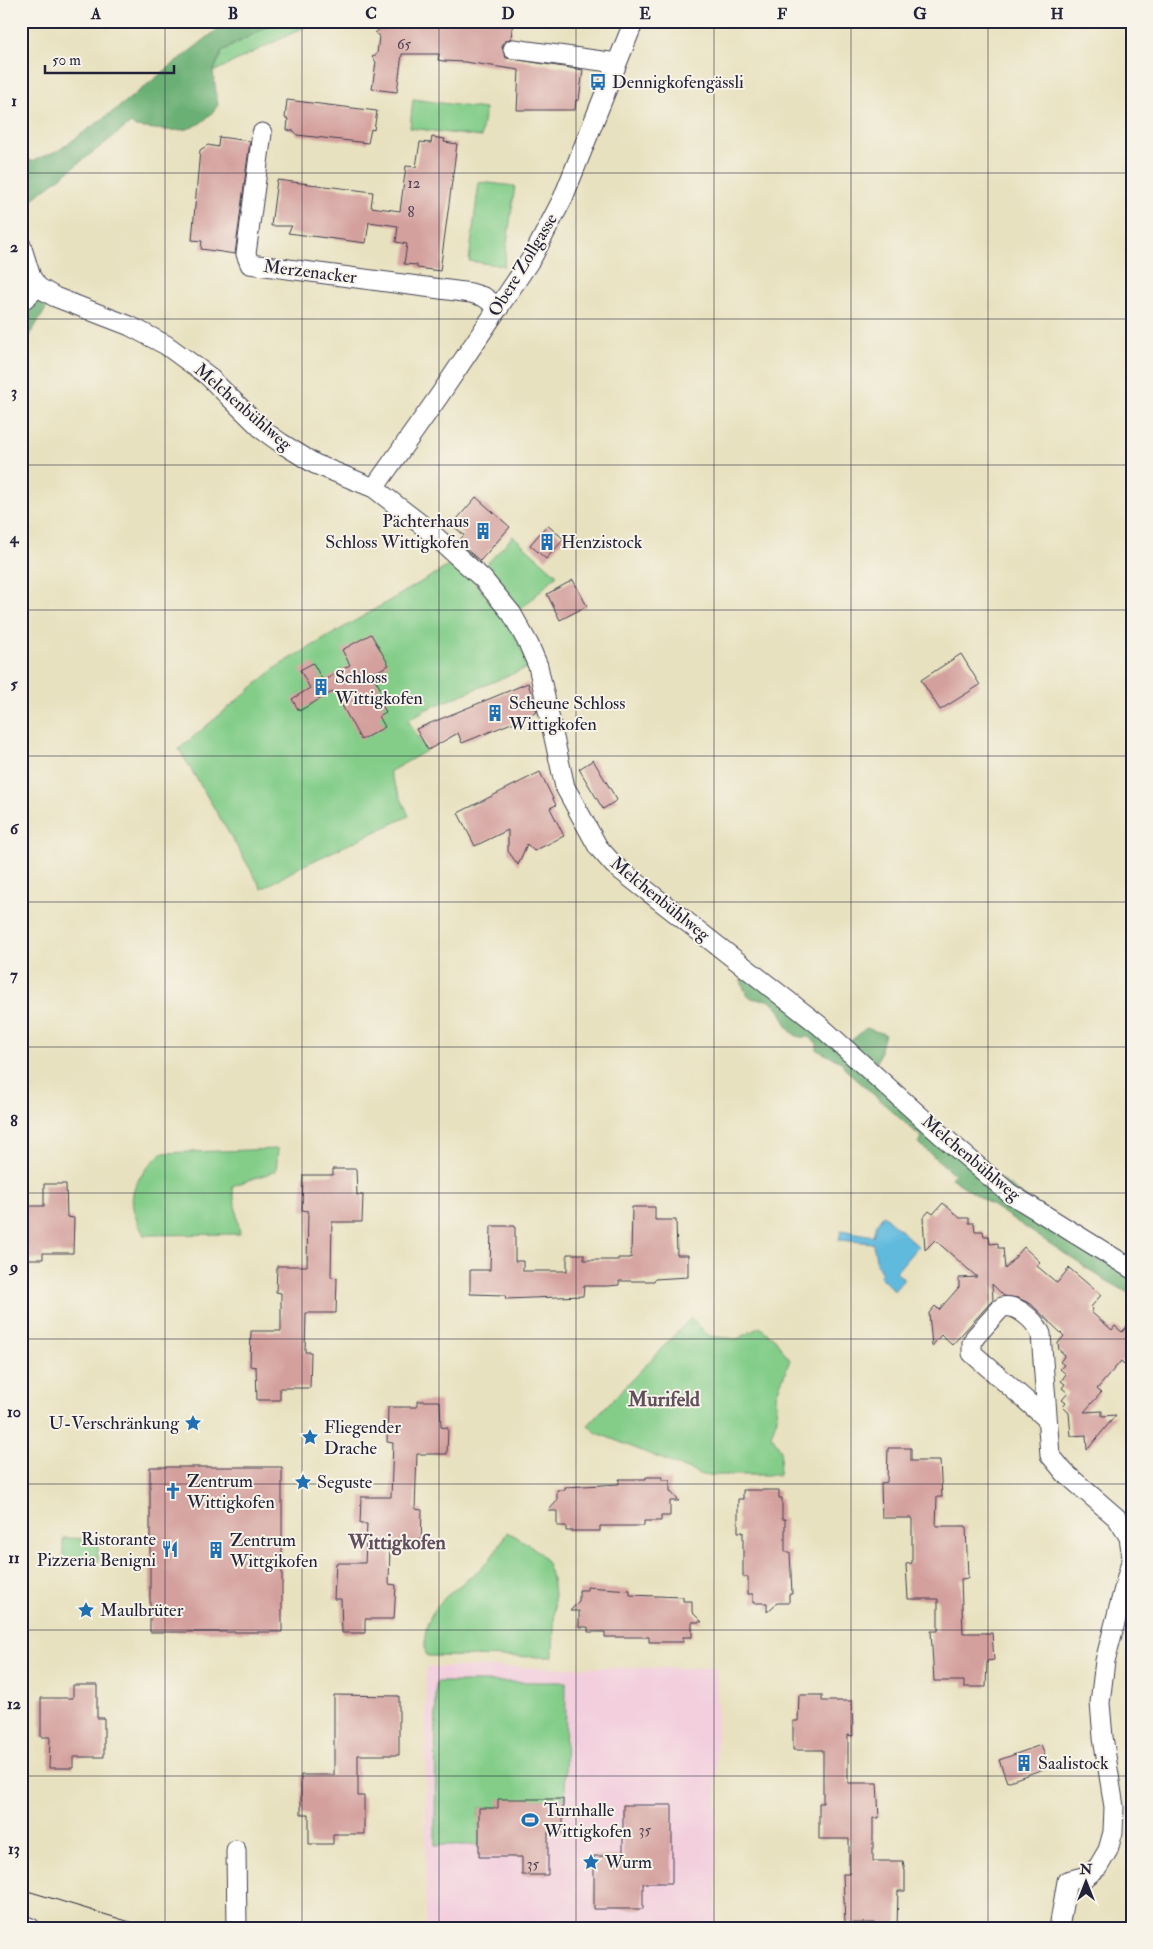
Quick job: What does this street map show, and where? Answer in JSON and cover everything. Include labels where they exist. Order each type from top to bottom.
[{"type":"street","name":"Obere Zollgasse","points":[[374,488],[533,256],[563,198],[634,21]]},
{"type":"street","points":[[513,49],[617,63]]},
{"type":"street","name":"Merzenacker","points":[[262,132],[246,254],[250,264],[471,293],[484,297],[499,308]]},
{"type":"street","points":[[21,245],[31,277],[38,286],[21,302]]},
{"type":"street","name":"Melchenbühlweg","points":[[38,286],[55,297],[130,326],[166,345],[207,375],[264,430],[281,443],[315,464],[374,488],[427,529],[471,567],[492,588],[512,614],[538,666],[565,787],[598,847],[614,865],[819,1025],[940,1134],[1009,1192],[1132,1269]]},
{"type":"street","points":[[1047,1419],[972,1353],[972,1342],[975,1337],[1002,1308],[1015,1308],[1039,1329],[1047,1419],[1050,1455],[1066,1473],[1117,1518],[1129,1537],[1132,1558],[1104,1661],[1100,1703],[1103,1737],[1114,1806],[1113,1832],[1108,1850],[1098,1867],[1087,1876],[1067,1881],[1059,1928]]},
{"type":"street","points":[[236,1850],[236,1928]]},
{"type":"street","points":[[21,1924],[31,1928]]},
{"type":"shaded area","points":[[426,1667],[717,1668],[716,1928],[426,1928]]},
{"type":"green space","points":[[228,21],[277,21],[222,51],[213,72],[218,105],[209,116],[191,128],[181,130],[135,127],[131,123],[35,197],[28,205],[21,204],[21,156],[32,161],[59,150],[115,110]]},
{"type":"green space","points":[[277,21],[317,21],[213,72],[223,51]]},
{"type":"green space","points":[[413,99],[485,109],[481,137],[410,128]]},
{"type":"green space","points":[[479,182],[515,186],[504,266],[469,261]]},
{"type":"green space","points":[[21,272],[52,299],[28,338],[21,340]]},
{"type":"green space","points":[[513,536],[557,575],[518,612],[483,568]]},
{"type":"green space","points":[[457,561],[511,626],[529,667],[427,709],[408,720],[426,751],[389,772],[409,816],[300,867],[262,889],[179,749],[278,666]]},
{"type":"green space","points":[[746,970],[843,1048],[866,1028],[885,1034],[875,1070],[938,1136],[1132,1271],[1132,1295],[1100,1277],[951,1178],[954,1174],[918,1143],[922,1138],[844,1068],[843,1063],[817,1050],[817,1043],[808,1037],[800,1037],[790,1031],[781,1013],[773,1003],[764,999],[751,998],[748,995],[741,980]]},
{"type":"green space","points":[[278,1149],[276,1171],[232,1186],[240,1234],[144,1235],[133,1210],[134,1190],[143,1173],[161,1153]]},
{"type":"green space","points":[[691,1318],[709,1336],[737,1339],[760,1327],[775,1339],[790,1360],[776,1395],[777,1418],[771,1435],[781,1450],[779,1475],[702,1475],[597,1433],[588,1425]]},
{"type":"green space","points":[[507,1532],[535,1549],[548,1566],[554,1591],[553,1657],[427,1656],[425,1637],[427,1625],[432,1614],[446,1597],[486,1563],[496,1551]]},
{"type":"green space","points":[[63,1538],[98,1539],[98,1563],[63,1563]]},
{"type":"green space","points":[[436,1682],[566,1682],[565,1799],[498,1808],[479,1808],[479,1845],[435,1845]]},
{"type":"water","points":[[883,1215],[918,1246],[896,1272],[904,1279],[894,1291],[879,1276],[882,1273],[877,1264],[873,1243],[839,1240],[841,1230],[873,1236],[876,1225]]},
{"type":"building","points":[[381,21],[513,21],[511,38],[504,42],[502,47],[506,58],[583,70],[579,100],[576,100],[575,110],[517,110],[519,70],[438,60],[439,54],[402,54],[397,92],[372,89],[376,62],[372,57],[377,54],[379,36],[375,33],[380,29]]},
{"type":"building","points":[[287,100],[377,111],[374,130],[371,129],[368,143],[297,135],[294,131],[287,130],[288,119],[285,118]]},
{"type":"building","points":[[219,137],[250,141],[235,254],[201,249],[202,241],[192,240],[200,150],[208,145],[218,147]]},
{"type":"building","points":[[432,137],[445,139],[444,142],[457,144],[440,271],[404,264],[407,244],[396,242],[398,226],[369,222],[366,243],[288,233],[292,226],[271,226],[277,180],[373,192],[371,207],[400,211],[406,166],[416,167],[420,142],[431,143]]},
{"type":"building","name":"Pächterhaus Schloss Wittigkofen","points":[[476,497],[510,527],[480,561],[458,542],[464,535],[452,525]]},
{"type":"building","name":"Henzistock","points":[[547,525],[564,539],[546,559],[530,545]]},
{"type":"building","points":[[573,580],[587,606],[560,620],[547,594]]},
{"type":"building","name":"Schloss Wittigkofen","points":[[371,634],[389,665],[372,674],[388,702],[382,705],[386,712],[379,716],[385,727],[361,740],[334,691],[299,711],[292,699],[310,688],[300,670],[313,663],[323,681],[350,665],[342,650]]},
{"type":"building","points":[[961,654],[980,685],[940,710],[921,680]]},
{"type":"building","name":"Scheune Schloss Wittigkofen","points":[[528,683],[537,712],[529,716],[462,743],[458,733],[428,750],[416,729]]},
{"type":"building","points":[[593,760],[617,800],[603,809],[579,769]]},
{"type":"building","points":[[540,772],[556,805],[550,808],[564,836],[534,851],[527,844],[518,865],[508,851],[508,830],[475,846],[458,813]]},
{"type":"building","points":[[333,1169],[356,1169],[357,1195],[363,1195],[362,1222],[332,1222],[331,1277],[337,1278],[336,1313],[306,1313],[305,1352],[311,1352],[310,1388],[280,1388],[280,1400],[257,1400],[256,1367],[250,1366],[251,1331],[281,1331],[281,1293],[276,1292],[277,1266],[307,1266],[308,1211],[302,1210],[303,1175],[333,1175]]},
{"type":"building","points":[[44,1184],[66,1184],[67,1217],[74,1218],[73,1253],[43,1253],[43,1259],[21,1259],[21,1206],[44,1206]]},
{"type":"building","points":[[943,1203],[960,1218],[969,1218],[969,1223],[974,1223],[975,1231],[983,1231],[984,1236],[989,1236],[990,1244],[998,1243],[998,1248],[1003,1248],[1005,1269],[1024,1247],[1040,1262],[1037,1266],[1057,1283],[1069,1268],[1101,1295],[1091,1307],[1093,1309],[1091,1312],[1112,1330],[1115,1326],[1122,1332],[1132,1321],[1132,1357],[1125,1365],[1121,1361],[1097,1389],[1101,1393],[1084,1412],[1102,1411],[1102,1416],[1116,1415],[1087,1450],[1086,1435],[1071,1436],[1069,1413],[1063,1407],[1066,1403],[1062,1400],[1068,1393],[1062,1388],[1065,1384],[1061,1381],[1066,1374],[1060,1369],[1064,1365],[1060,1362],[1065,1355],[1059,1350],[1058,1343],[1064,1336],[1031,1304],[1018,1298],[1004,1296],[992,1284],[993,1300],[952,1345],[941,1335],[932,1346],[929,1313],[935,1306],[939,1310],[959,1287],[959,1278],[977,1277],[935,1240],[925,1250],[923,1218],[929,1211],[933,1214]]},
{"type":"building","points":[[632,1207],[655,1207],[655,1220],[676,1220],[677,1255],[688,1255],[688,1277],[655,1279],[654,1281],[619,1281],[619,1285],[608,1286],[584,1286],[583,1296],[506,1299],[505,1295],[470,1294],[470,1270],[490,1270],[491,1226],[515,1226],[515,1261],[523,1261],[523,1271],[567,1271],[567,1254],[584,1254],[584,1260],[631,1258]]},
{"type":"building","points":[[417,1401],[440,1401],[441,1427],[448,1428],[447,1454],[417,1454],[415,1509],[422,1510],[421,1545],[390,1545],[389,1584],[396,1585],[394,1619],[365,1619],[365,1633],[342,1633],[341,1599],[334,1599],[336,1563],[365,1563],[367,1524],[360,1524],[361,1497],[391,1497],[393,1443],[387,1442],[388,1407],[417,1407]]},
{"type":"building","points":[[888,1448],[911,1448],[911,1461],[940,1461],[942,1497],[937,1497],[936,1526],[966,1526],[968,1578],[961,1579],[963,1633],[992,1633],[994,1660],[987,1661],[986,1687],[964,1687],[964,1681],[934,1681],[931,1631],[938,1631],[938,1599],[908,1599],[906,1564],[912,1563],[912,1518],[882,1518],[881,1483],[887,1482]]},
{"type":"building","name":"Zentrum Wittgikofen","points":[[150,1467],[282,1467],[282,1632],[150,1632]]},
{"type":"building","points":[[646,1477],[662,1477],[662,1480],[670,1480],[670,1491],[679,1501],[670,1501],[670,1516],[661,1516],[661,1521],[644,1521],[644,1526],[600,1526],[600,1531],[566,1531],[566,1526],[557,1526],[557,1511],[548,1511],[557,1501],[557,1490],[565,1490],[565,1487],[619,1484],[619,1479],[646,1479]]},
{"type":"building","points":[[743,1490],[779,1490],[779,1498],[782,1498],[782,1519],[785,1519],[785,1552],[790,1552],[792,1594],[789,1594],[789,1603],[777,1603],[767,1612],[767,1603],[753,1603],[753,1594],[748,1594],[748,1577],[743,1577],[743,1532],[738,1532],[738,1499],[743,1499]]},
{"type":"building","points":[[587,1587],[630,1590],[630,1595],[683,1597],[683,1601],[692,1601],[692,1612],[702,1622],[692,1622],[692,1637],[683,1637],[683,1642],[649,1642],[649,1637],[605,1637],[605,1632],[588,1632],[588,1627],[579,1627],[579,1611],[570,1611],[579,1601],[579,1590],[587,1590]]},
{"type":"building","points":[[73,1685],[97,1685],[97,1718],[104,1718],[104,1757],[73,1757],[73,1768],[49,1768],[50,1737],[41,1737],[41,1698],[73,1698]]},
{"type":"building","points":[[334,1695],[399,1696],[399,1755],[358,1755],[358,1796],[364,1796],[364,1834],[333,1834],[333,1844],[309,1844],[309,1814],[301,1814],[301,1775],[334,1775]]},
{"type":"building","points":[[799,1695],[822,1695],[822,1701],[852,1701],[853,1736],[848,1735],[848,1783],[877,1783],[879,1818],[873,1818],[873,1861],[903,1861],[905,1871],[905,1891],[898,1891],[897,1928],[875,1928],[875,1923],[845,1923],[843,1874],[849,1874],[849,1839],[819,1839],[819,1803],[823,1803],[823,1750],[793,1750],[793,1721],[798,1721]]},
{"type":"building","name":"Saalistock","points":[[1041,1745],[1049,1767],[1007,1782],[999,1760]]},
{"type":"building","points":[[498,1799],[563,1799],[563,1832],[548,1832],[548,1875],[522,1875],[522,1857],[479,1857],[479,1808],[498,1808]]},
{"type":"building","points":[[623,1805],[672,1805],[672,1883],[643,1883],[643,1909],[594,1909],[594,1856],[623,1856]]},
{"type":"tram line","points":[[21,1889],[150,1928]]},
{"type":"place","name":"Dennigkofengässli","points":[[598,82]]},
{"type":"place","name":"Pächterhaus Schloss Wittigkofen","points":[[483,531]]},
{"type":"place","name":"Henzistock","points":[[547,542]]},
{"type":"place","name":"Schloss Wittigkofen","points":[[321,687]]},
{"type":"place","name":"Scheune Schloss Wittigkofen","points":[[495,713]]},
{"type":"place","name":"U-Verschränkung","points":[[193,1423]]},
{"type":"place","name":"Fliegender Drache","points":[[310,1437]]},
{"type":"place","name":"Seguste","points":[[303,1482]]},
{"type":"place","name":"Zentrum Wittigkofen","points":[[173,1491]]},
{"type":"place","name":"Ristorante Pizzeria Benigni","points":[[170,1549]]},
{"type":"place","name":"Zentrum Wittgikofen","points":[[216,1550]]},
{"type":"place","name":"Maulbrüter","points":[[86,1610]]},
{"type":"place","name":"Saalistock","points":[[1024,1763]]},
{"type":"place","name":"Turnhalle Wittigkofen","points":[[530,1820]]},
{"type":"place","name":"Wurm","points":[[591,1862]]},
{"type":"district","name":"Murifeld","points":[[664,1399]]},
{"type":"district","name":"Wittigkofen","points":[[397,1542]]}]
